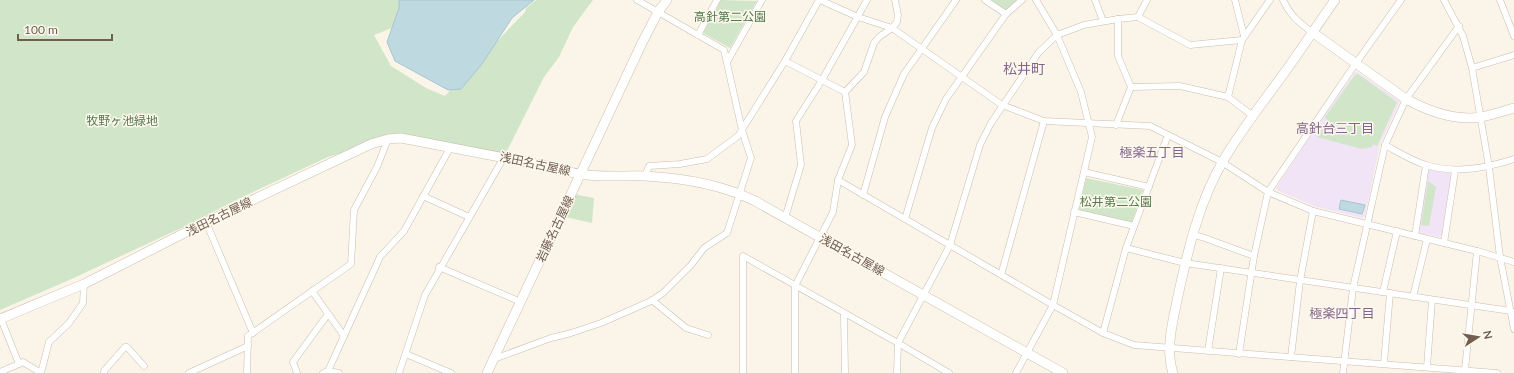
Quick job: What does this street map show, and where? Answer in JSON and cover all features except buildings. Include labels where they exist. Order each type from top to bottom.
[{"type":"main road","name":"岩藤名古屋線","points":[[487,373],[658,12],[667,0]]},
{"type":"main road","points":[[1173,373],[1169,349],[1185,263],[1206,197],[1222,162],[1335,0]]},
{"type":"main road","points":[[1312,32],[1406,99],[1421,107],[1449,116],[1481,117],[1514,108]]},
{"type":"main road","name":"浅田名古屋線","points":[[0,319],[84,284],[206,222],[371,144],[388,139],[401,138],[504,157],[580,174],[645,176],[688,180],[712,184],[739,192],[1063,373]]},
{"type":"street","points":[[494,360],[552,338],[601,323],[652,300],[663,293],[691,265],[704,248],[726,233],[751,158],[742,130],[724,50],[637,0]]},
{"type":"street","points":[[698,35],[717,0]]},
{"type":"street","points":[[727,62],[762,0]]},
{"type":"street","points":[[645,176],[650,166],[680,164],[707,159],[738,136],[785,61],[819,0],[858,17],[892,28],[1002,105],[1044,121],[1150,126],[1222,162],[1268,192],[1313,211],[1477,251],[1514,262]]},
{"type":"street","points":[[785,218],[801,165],[796,121],[822,80],[867,0]]},
{"type":"street","points":[[845,92],[864,72],[874,43],[879,37],[892,28],[896,22],[898,15],[895,0]]},
{"type":"street","points":[[863,194],[885,117],[904,74],[956,0]]},
{"type":"street","points":[[985,0],[1006,14]]},
{"type":"street","points":[[905,219],[932,128],[946,99],[1006,14],[1022,0]]},
{"type":"street","points":[[1016,373],[1028,354],[1054,305],[1092,137],[1081,92],[1057,35],[1036,0]]},
{"type":"street","points":[[1095,0],[1103,22]]},
{"type":"street","points":[[1138,17],[1147,0]]},
{"type":"street","points":[[1235,0],[1243,38]]},
{"type":"street","points":[[1228,97],[1243,38],[1270,0]]},
{"type":"street","points":[[1283,0],[1288,11],[1296,20],[1312,32]]},
{"type":"street","points":[[1239,354],[1254,256],[1268,192],[1401,0]]},
{"type":"street","points":[[1444,0],[1464,36],[1472,68],[1489,166],[1500,257],[1514,329]]},
{"type":"street","points":[[1500,0],[1514,36]]},
{"type":"street","points":[[897,373],[898,342],[950,246],[980,145],[991,122],[1039,52],[1057,35],[1084,25],[1138,17],[1190,45],[1243,38]]},
{"type":"street","points":[[1116,125],[1131,87],[1118,56],[1118,19]]},
{"type":"street","points":[[1343,373],[1353,288],[1385,145],[1406,99],[1459,26]]},
{"type":"street","points":[[1472,68],[1514,54]]},
{"type":"street","points":[[785,61],[845,92]]},
{"type":"street","points":[[1131,87],[1180,86],[1228,97],[1253,116]]},
{"type":"street","points":[[795,373],[795,286],[833,212],[838,180],[852,145],[845,92]]},
{"type":"street","points":[[1001,275],[1044,121]]},
{"type":"street","points":[[1103,333],[1126,248],[1168,135]]},
{"type":"street","points":[[247,373],[248,336],[351,264],[354,210],[377,167],[388,139]]},
{"type":"street","points":[[1385,145],[1426,165],[1455,171],[1489,166],[1514,159]]},
{"type":"street","points":[[338,373],[325,372],[344,336],[380,257],[404,231],[450,148]]},
{"type":"street","points":[[399,373],[424,295],[504,157]]},
{"type":"street","points":[[1415,236],[1426,165]]},
{"type":"street","points":[[1444,243],[1455,171]]},
{"type":"street","points":[[1084,172],[1149,187]]},
{"type":"street","points":[[838,180],[1103,333],[1134,345],[1169,349],[1208,350],[1239,354],[1496,373]]},
{"type":"street","points":[[423,196],[469,217]]},
{"type":"street","points":[[1291,357],[1300,280],[1313,211]]},
{"type":"street","points":[[1074,212],[1134,226]]},
{"type":"street","points":[[206,222],[253,333]]},
{"type":"street","points":[[1384,364],[1386,293],[1397,232]]},
{"type":"street","points":[[1193,234],[1254,256]]},
{"type":"street","points":[[1413,297],[1427,239]]},
{"type":"street","points":[[1126,248],[1185,263],[1511,311]]},
{"type":"street","points":[[1465,370],[1477,251]]},
{"type":"street","points":[[743,373],[743,256],[844,314],[898,342],[949,373]]},
{"type":"street","points":[[440,267],[521,302]]},
{"type":"street","points":[[1208,350],[1222,268]]},
{"type":"street","points":[[0,372],[23,362],[41,373],[49,342],[69,323],[83,303],[84,284]]},
{"type":"street","points":[[312,291],[344,336]]},
{"type":"street","points":[[652,300],[686,328],[708,335]]},
{"type":"street","points":[[1427,367],[1432,300]]},
{"type":"street","points":[[297,373],[293,362],[328,314]]},
{"type":"street","points":[[844,314],[845,373]]},
{"type":"street","points":[[0,319],[19,364]]},
{"type":"street","points":[[189,373],[248,346]]},
{"type":"street","points":[[104,373],[104,371],[125,347],[144,366]]},
{"type":"street","points":[[406,354],[448,372]]},
{"type":"shaded area","points":[[1355,72],[1400,101],[1380,144],[1365,216],[1362,218],[1313,206],[1277,190],[1276,188]]},
{"type":"shaded area","points":[[1430,169],[1450,173],[1451,175],[1442,235],[1439,237],[1419,233],[1418,231],[1428,171]]},
{"type":"green space","name":"牧野ヶ池緑地","points":[[0,0],[399,0],[399,8],[392,28],[374,35],[391,66],[426,88],[445,96],[525,12],[526,8],[536,0],[593,0],[573,27],[559,57],[544,77],[504,157],[388,139],[328,157],[236,200],[190,224],[67,281],[0,310]]},
{"type":"green space","name":"高針第二公園","points":[[721,0],[757,1],[730,48],[703,33]]},
{"type":"green space","points":[[985,0],[1019,0],[1004,13]]},
{"type":"green space","points":[[1358,74],[1397,102],[1377,146],[1373,144],[1372,147],[1362,149],[1317,137],[1328,121],[1325,117],[1355,75]]},
{"type":"green space","name":"松井第二公園","points":[[1086,178],[1143,190],[1131,224],[1081,211],[1079,209]]},
{"type":"green space","points":[[1428,181],[1436,187],[1429,226],[1421,225]]},
{"type":"green space","points":[[573,194],[594,198],[592,223],[565,217]]},
{"type":"water","points":[[399,0],[534,0],[512,18],[482,64],[461,89],[448,90],[395,61],[387,42],[399,8]]},
{"type":"water","points":[[1341,200],[1365,205],[1362,214],[1339,209]]},
{"type":"district","name":"松井町","points":[[1024,69]]},
{"type":"district","name":"高針台三丁目","points":[[1335,128]]},
{"type":"district","name":"極楽五丁目","points":[[1152,152]]},
{"type":"district","name":"極楽四丁目","points":[[1342,313]]}]
